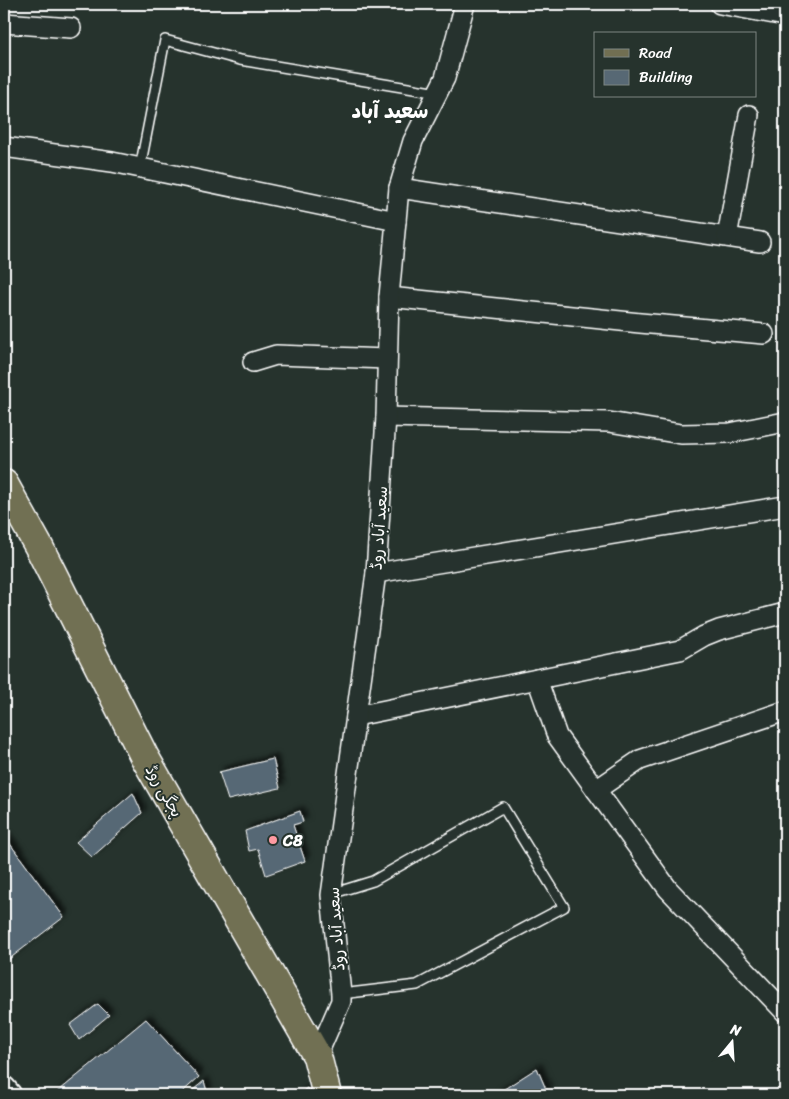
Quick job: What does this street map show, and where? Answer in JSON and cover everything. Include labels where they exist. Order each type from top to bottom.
[{"type":"main road","name":"پجگی روڈ","points":[[4,484],[40,548],[144,756],[317,1056],[326,1095]]},
{"type":"street","name":"سعید آباد روڈ","points":[[317,1056],[341,1001],[330,894],[376,572],[386,417],[389,297],[399,188],[413,142],[445,78],[465,4]]},
{"type":"street","points":[[720,4],[785,16]]},
{"type":"street","points":[[4,22],[71,28]]},
{"type":"street","points":[[727,237],[749,114]]},
{"type":"street","points":[[4,148],[112,162],[396,222]]},
{"type":"street","points":[[399,188],[760,242]]},
{"type":"street","points":[[389,297],[764,334]]},
{"type":"street","points":[[253,362],[276,355],[388,360]]},
{"type":"street","points":[[386,417],[609,422],[681,434],[730,433],[785,422]]},
{"type":"street","points":[[376,572],[785,506]]},
{"type":"street","points":[[356,716],[680,650],[704,636],[719,630],[785,613]]},
{"type":"street","points":[[537,679],[557,736],[668,889],[785,1012]]},
{"type":"street","points":[[596,790],[640,760],[785,711]]},
{"type":"street","points":[[4,1088],[10,1095]]},
{"type":"lane","points":[[140,168],[165,40],[240,60],[438,93]]},
{"type":"lane","points":[[330,894],[373,881],[503,807],[564,907],[417,985],[341,994]]},
{"type":"building","points":[[273,759],[280,788],[228,800],[219,772]]},
{"type":"building","points":[[133,793],[142,813],[92,857],[76,842]]},
{"type":"building","name":"C8","points":[[300,811],[303,822],[293,825],[305,861],[266,875],[258,849],[249,851],[245,831]]},
{"type":"building","points":[[4,838],[64,917],[4,963]]},
{"type":"building","points":[[98,1004],[109,1015],[79,1040],[70,1025]]},
{"type":"building","points":[[146,1019],[199,1077],[179,1095],[54,1095]]},
{"type":"building","points":[[537,1068],[548,1094],[495,1095]]},
{"type":"building","points":[[204,1081],[208,1095],[187,1095]]},
{"type":"building","points":[[307,1088],[311,1095],[298,1095]]},
{"type":"place","name":"C8","points":[[273,840]]},
{"type":"district","name":"سعید آباد","points":[[390,111]]}]
